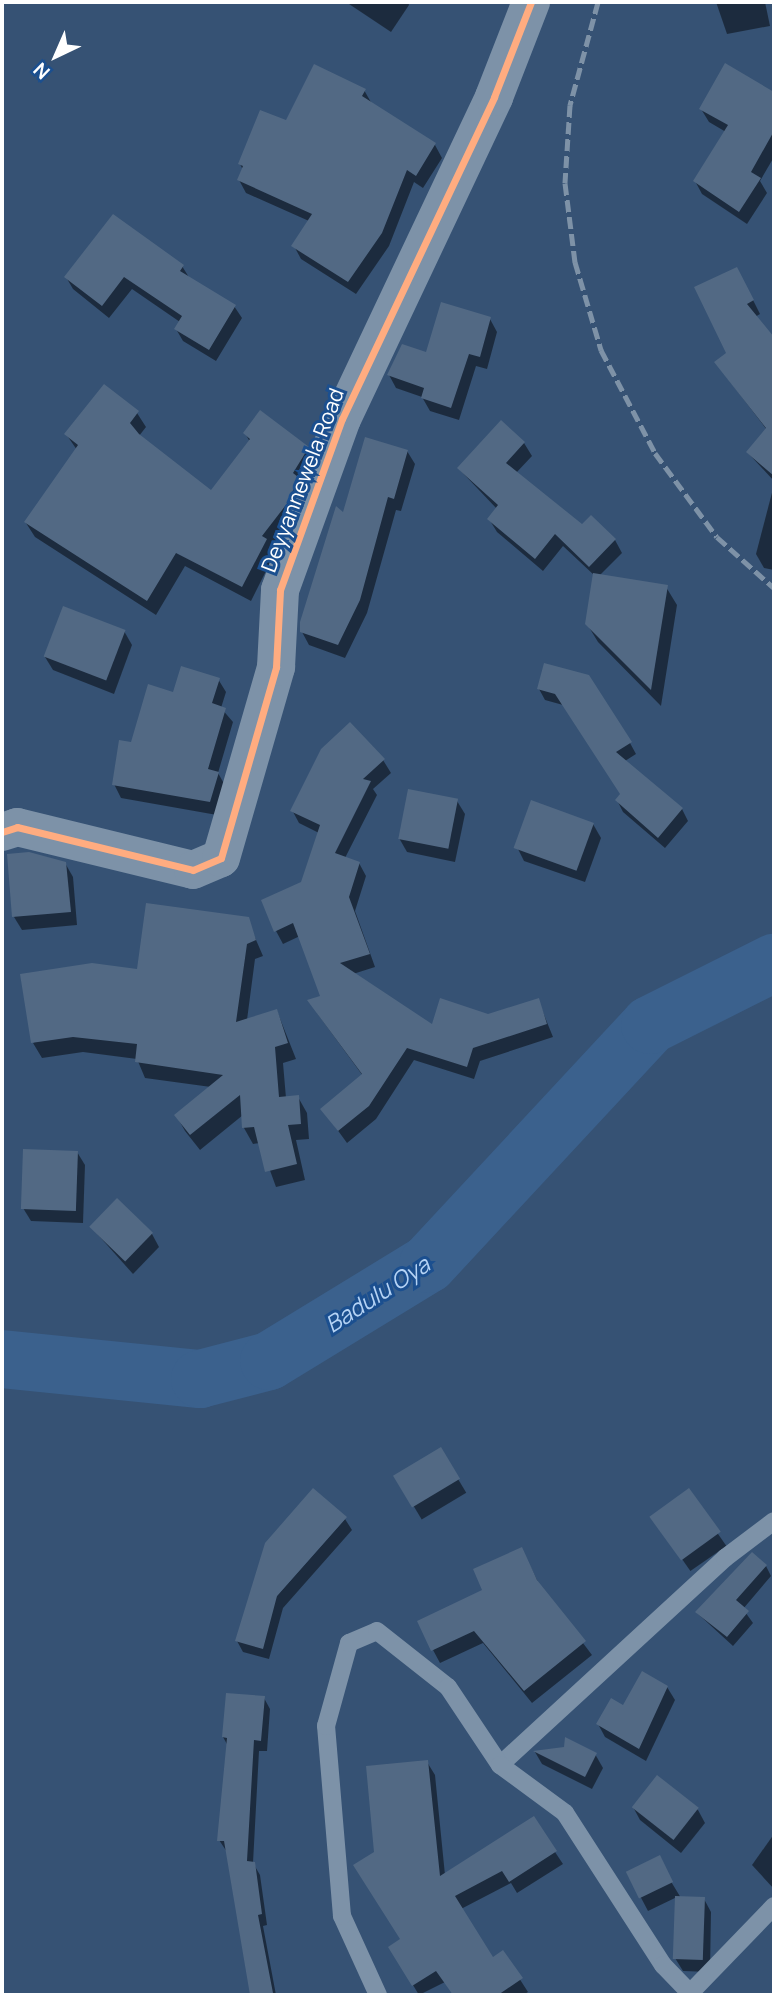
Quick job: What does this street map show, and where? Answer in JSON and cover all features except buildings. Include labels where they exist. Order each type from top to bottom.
[{"type":"street","name":"Deyyannewela Road","points":[[2,832],[17,827],[193,870],[221,858],[276,667],[280,590],[324,467],[342,419],[494,97],[531,2]]},
{"type":"lane","points":[[500,1765],[725,1558],[774,1521]]},
{"type":"lane","points":[[378,1995],[342,1916],[326,1726],[349,1643],[377,1631],[448,1686],[500,1765],[565,1813],[663,1965],[692,1993],[774,1906]]},
{"type":"waterway","name":"Badulu Oya","points":[[2,1359],[200,1379],[269,1361],[428,1264],[650,1025],[774,963]]},
{"type":"railway","points":[[598,2],[570,105],[565,183],[575,262],[601,350],[655,453],[717,537],[774,588]]},
{"type":"cycle path","points":[[2,832],[17,827],[193,870],[221,858],[276,667],[280,590],[342,419],[494,97],[531,2]]}]
